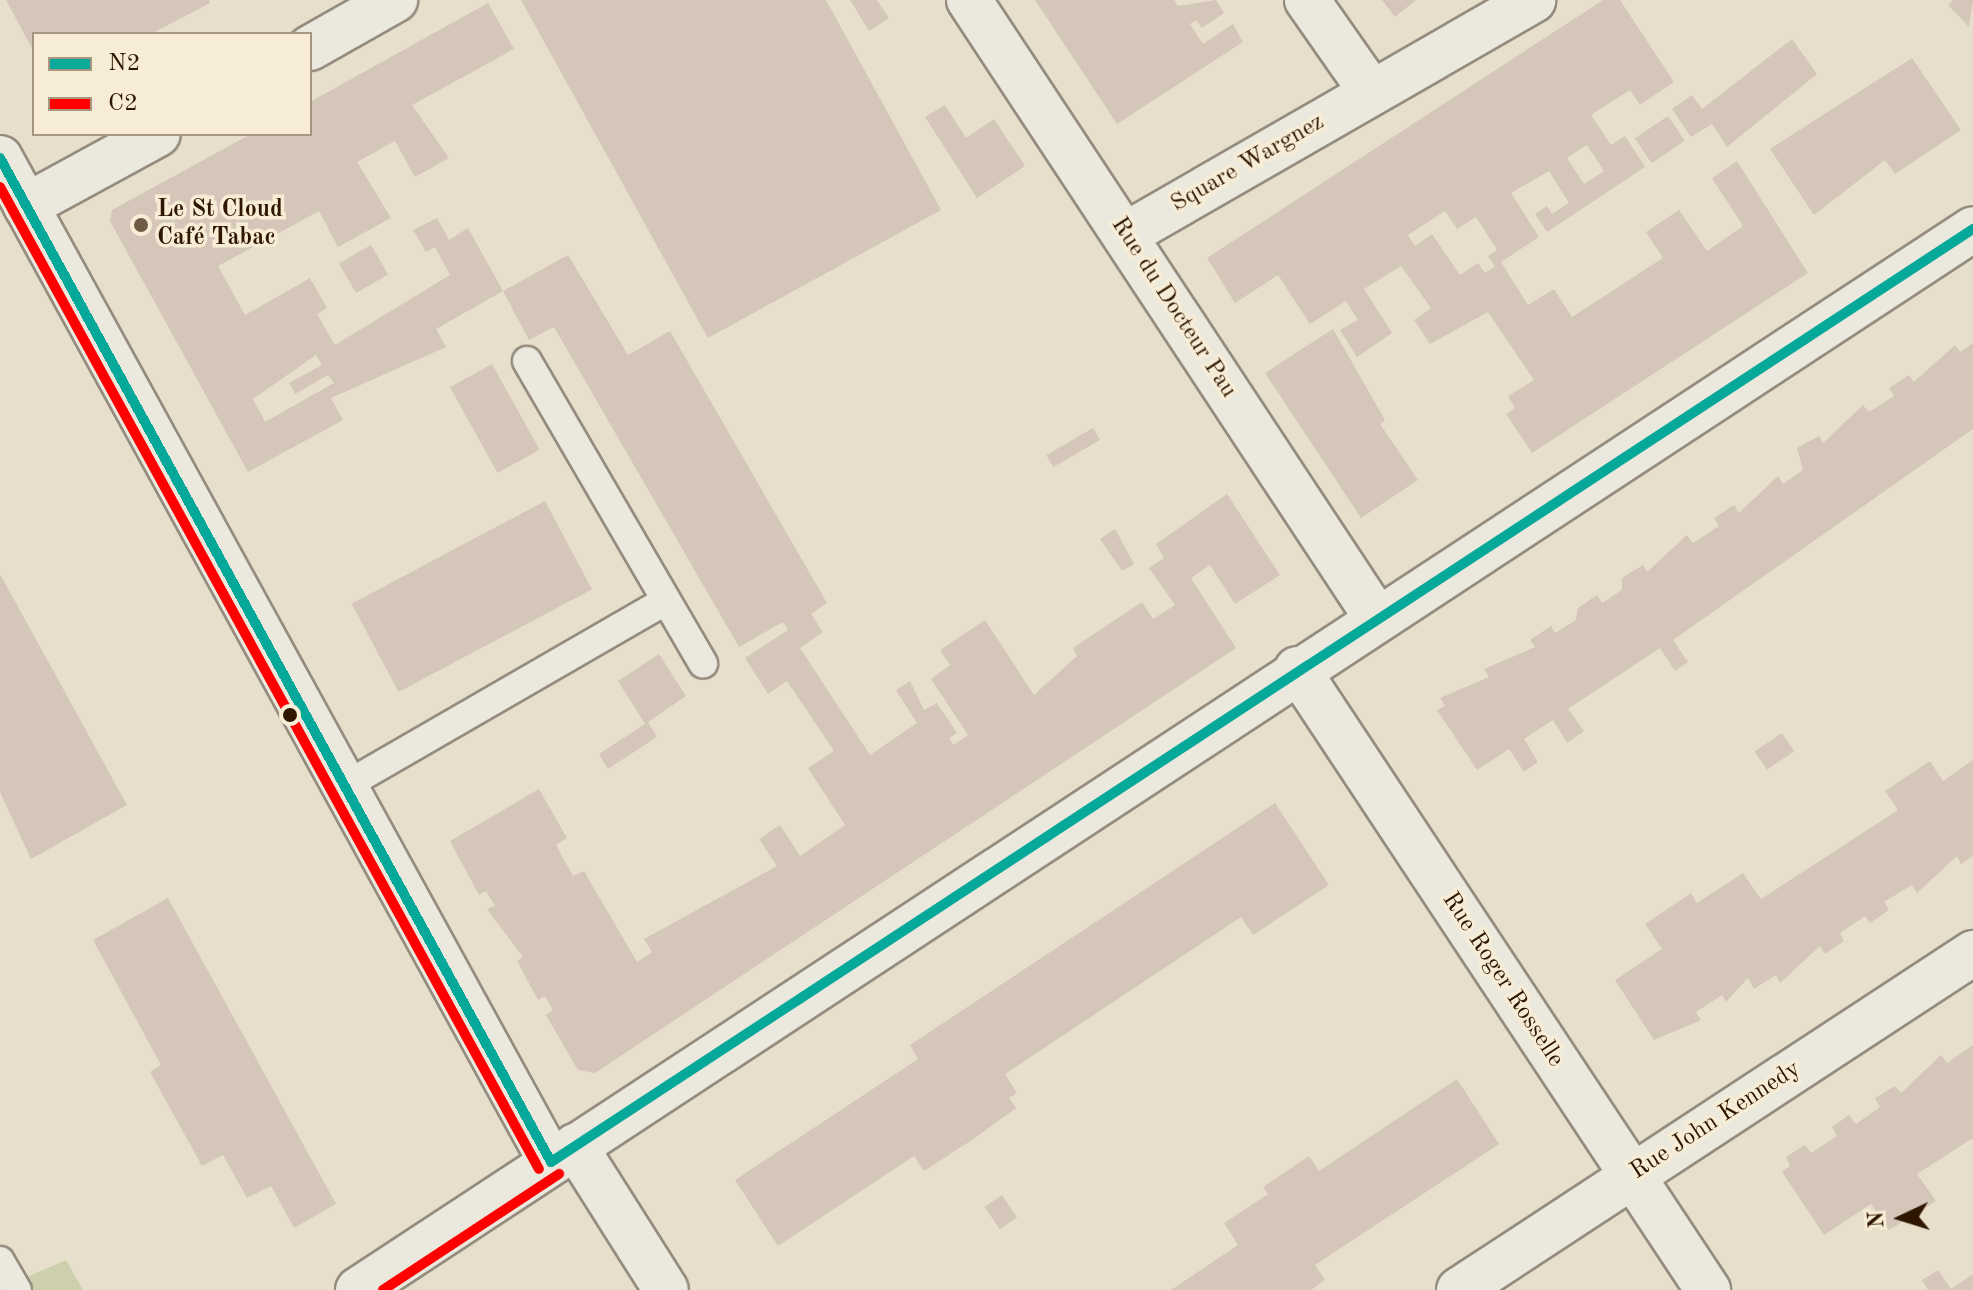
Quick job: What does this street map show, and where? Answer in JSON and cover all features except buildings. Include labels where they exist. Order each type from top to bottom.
[{"type":"street","points":[[312,47],[395,0]]},
{"type":"street","name":"Rue du Docteur Pau","points":[[969,0],[1376,617]]},
{"type":"street","points":[[1307,0],[1372,93]]},
{"type":"street","name":"Square Wargnez","points":[[1125,235],[1533,0]]},
{"type":"street","points":[[26,206],[154,136]]},
{"type":"street","points":[[0,158],[135,411],[343,787],[563,1154],[666,1290]]},
{"type":"street","points":[[358,1290],[1376,617],[1973,229]]},
{"type":"street","name":"Rue Roger Rosselle","points":[[1297,669],[1708,1290]]},
{"type":"street","name":"Rue John Kennedy","points":[[1459,1290],[1973,953]]},
{"type":"lane","points":[[527,361],[703,664]]},
{"type":"lane","points":[[343,787],[665,601]]},
{"type":"lane","points":[[0,1261],[17,1290]]},
{"type":"green space","points":[[66,1260],[83,1290],[35,1290],[27,1277]]},
{"type":"transit line","name":"N2","points":[[0,158],[551,1162]]},
{"type":"transit line","name":"C2","points":[[0,187],[539,1169]]},
{"type":"transit line","name":"N2","points":[[551,1162],[1973,229]]},
{"type":"transit line","name":"C2","points":[[383,1290],[559,1174]]},
{"type":"place","name":"Le St Cloud Café Tabac","points":[[141,225]]}]
